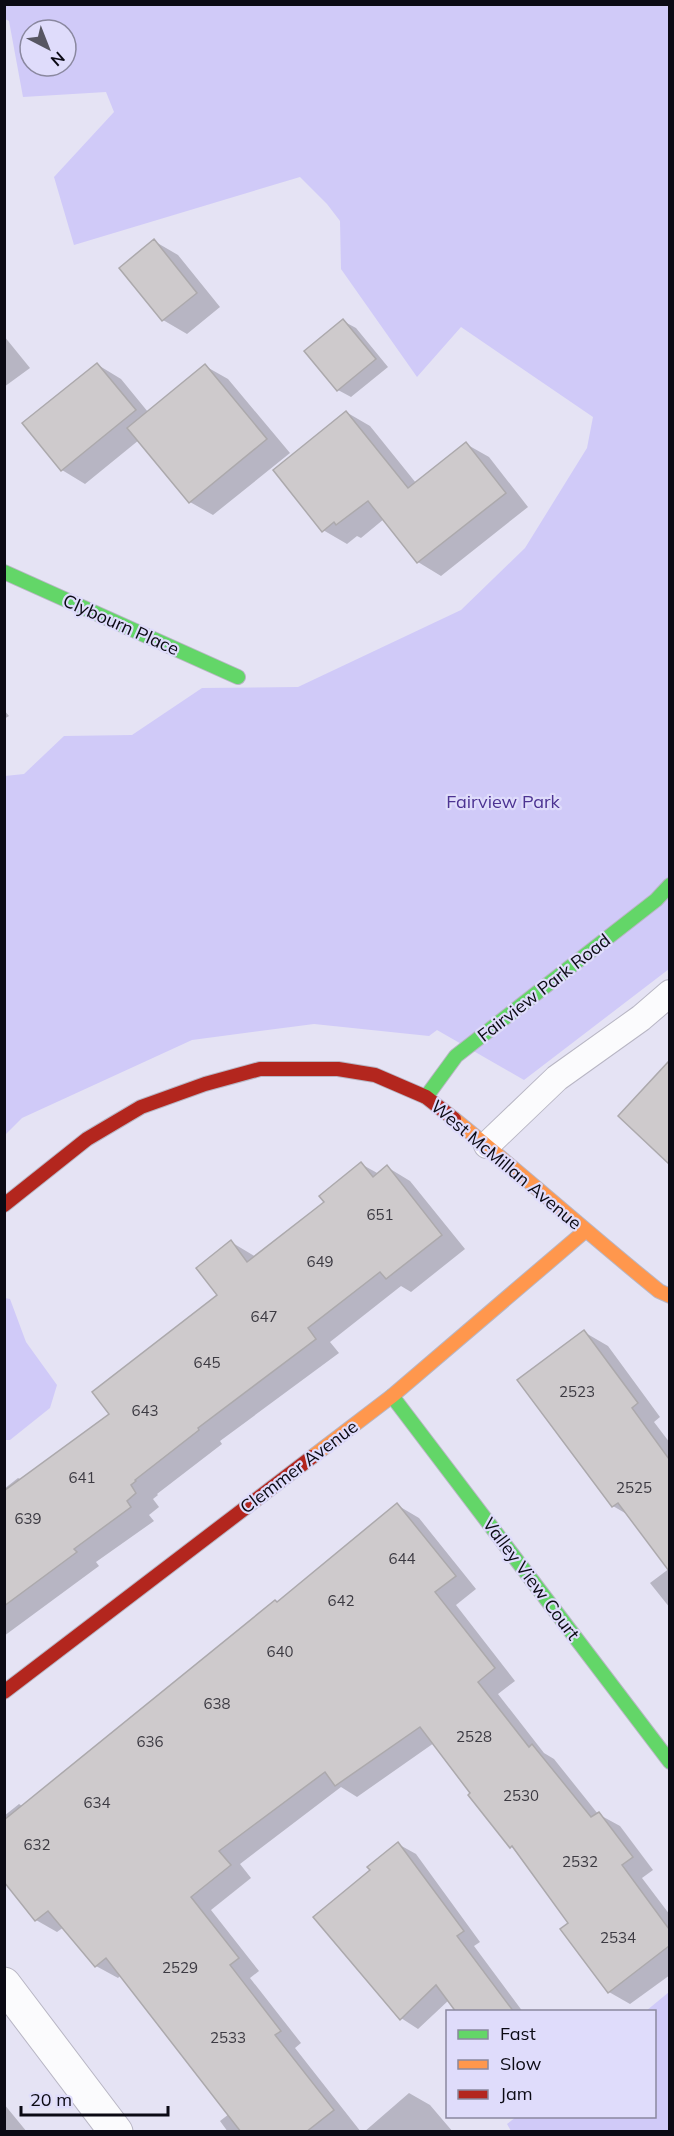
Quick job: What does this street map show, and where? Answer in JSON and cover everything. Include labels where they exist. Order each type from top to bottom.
[{"type":"street","name":"Clybourn Place","points":[[4,572],[238,677]]},
{"type":"street","name":"Fairview Park Road","points":[[426,1097],[456,1056],[656,900],[669,885]]},
{"type":"street","name":"West McMillan Avenue","points":[[4,1205],[87,1139],[141,1107],[204,1084],[260,1069],[338,1069],[375,1075],[426,1097],[487,1145],[585,1231],[659,1291],[669,1296]]},
{"type":"street","name":"Clemmer Avenue","points":[[4,1692],[392,1395],[585,1231]]},
{"type":"street","name":"Valley View Court","points":[[392,1395],[669,1762]]},
{"type":"street","points":[[4,1983],[116,2132]]},
{"type":"lane","points":[[487,1145],[557,1078],[641,1018],[669,993]]},
{"type":"green space","name":"Fairview Park","points":[[5,5],[669,5],[669,969],[524,1080],[437,1030],[429,1036],[314,1024],[192,1040],[22,1118],[5,1135],[5,776],[24,774],[64,736],[132,735],[202,688],[298,687],[461,610],[525,548],[587,448],[593,417],[461,327],[417,377],[341,269],[340,221],[327,204],[300,177],[74,245],[54,177],[114,112],[106,92],[23,97],[20,78],[78,78],[78,18],[18,18],[18,70],[9,21],[5,19]]},
{"type":"green space","points":[[5,1298],[10,1299],[26,1342],[57,1385],[50,1408],[10,1440],[4,1440]]},
{"type":"green space","points":[[669,1992],[669,2131],[511,2131],[507,2124],[515,2118],[656,2118],[656,2010],[647,2010]]},
{"type":"building","points":[[154,239],[197,293],[162,321],[119,268]]},
{"type":"building","points":[[343,319],[376,359],[337,391],[304,351]]},
{"type":"building","points":[[97,363],[136,410],[61,471],[22,423]]},
{"type":"building","points":[[205,364],[267,439],[189,503],[127,428]]},
{"type":"building","points":[[346,411],[408,488],[466,442],[506,493],[417,563],[368,501],[336,525],[334,522],[322,532],[273,470]]},
{"type":"building","points":[[669,1061],[669,1164],[618,1116]]},
{"type":"building","points":[[361,1162],[373,1177],[387,1165],[442,1235],[386,1279],[380,1272],[308,1328],[316,1339],[198,1428],[199,1430],[135,1480],[131,1485],[136,1493],[127,1501],[131,1507],[74,1549],[77,1552],[4,1606],[4,1491],[109,1414],[92,1392],[217,1295],[196,1268],[231,1240],[247,1262],[324,1202],[319,1196]]},
{"type":"building","points":[[584,1330],[638,1403],[632,1408],[669,1459],[669,1571],[618,1503],[612,1507],[517,1380]]},
{"type":"building","points":[[397,1503],[456,1576],[435,1592],[495,1668],[478,1682],[529,1747],[532,1744],[591,1817],[599,1812],[633,1857],[622,1865],[669,1929],[669,1946],[608,1993],[560,1929],[568,1923],[512,1846],[510,1848],[468,1795],[470,1793],[420,1727],[335,1786],[325,1772],[219,1851],[231,1865],[191,1897],[239,1958],[230,1965],[281,2031],[275,2035],[334,2110],[306,2132],[241,2132],[106,1958],[95,1967],[48,1911],[35,1921],[4,1882],[4,1820]]},
{"type":"building","points":[[398,1842],[464,1931],[457,1936],[512,2010],[455,2010],[436,1985],[400,2020],[313,1917],[370,1870],[367,1867]]},
{"type":"traffic: fast","points":[[4,572],[238,677]]},
{"type":"traffic: fast","points":[[426,1097],[456,1056],[656,900],[670,885]]},
{"type":"traffic: fast","points":[[392,1396],[670,1762]]},
{"type":"traffic: slow","points":[[454,1119],[659,1291],[670,1296]]},
{"type":"traffic: slow","points":[[312,1457],[392,1396],[585,1231]]},
{"type":"traffic: jam","points":[[4,1205],[87,1139],[141,1107],[205,1084],[260,1069],[338,1069],[375,1075],[426,1097],[454,1119]]},
{"type":"traffic: jam","points":[[4,1692],[312,1457]]}]
